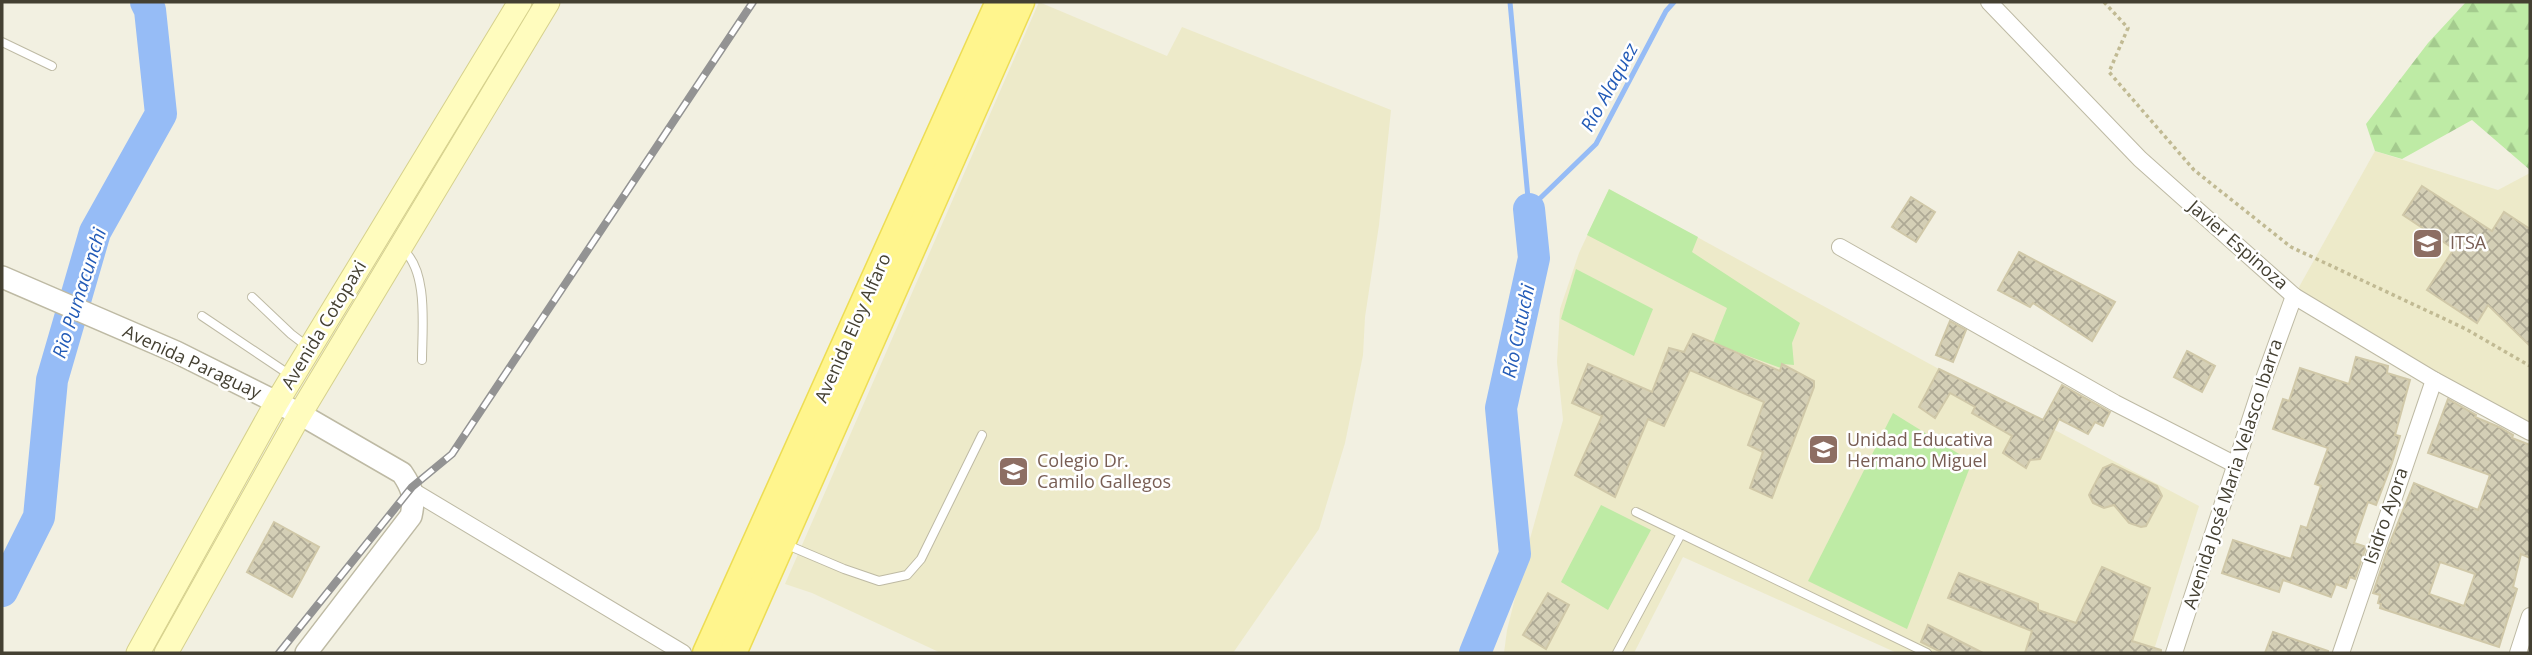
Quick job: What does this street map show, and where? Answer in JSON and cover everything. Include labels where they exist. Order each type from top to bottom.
[{"type":"main road","name":"Avenida Cotopaxi","points":[[138,653],[277,402],[520,2]]},
{"type":"main road","name":"Avenida Cotopaxi","points":[[166,653],[300,414],[548,2]]},
{"type":"main road","name":"Avenida Eloy Alfaro","points":[[706,653],[999,2]]},
{"type":"main road","name":"Avenida Eloy Alfaro","points":[[733,653],[1021,2]]},
{"type":"street","name":"Javier Espinoza","points":[[1989,2],[2140,159],[2294,296],[2434,380],[2530,432]]},
{"type":"street","points":[[1840,247],[2115,404],[2236,465]]},
{"type":"street","name":"Avenida Paraguay","points":[[2,277],[176,352],[277,402],[402,473],[413,491]]},
{"type":"street","name":"Avenida José Maria Velasco Ibarra","points":[[2174,653],[2294,296]]},
{"type":"street","name":"Isidro Ayora","points":[[2341,653],[2434,380]]},
{"type":"street","points":[[310,652],[411,516],[413,491]]},
{"type":"street","points":[[413,491],[683,653]]},
{"type":"street","points":[[2518,653],[2530,616]]},
{"type":"lane","points":[[2,42],[52,66]]},
{"type":"lane","points":[[400,248],[413,259],[417,268],[422,304],[422,360]]},
{"type":"lane","points":[[252,297],[310,348]]},
{"type":"lane","points":[[202,316],[293,377]]},
{"type":"lane","points":[[782,543],[879,581],[906,575],[921,559],[982,435]]},
{"type":"lane","points":[[1636,512],[1927,653]]},
{"type":"lane","points":[[1617,653],[1681,534]]},
{"type":"path","points":[[2104,2],[2128,28],[2109,72],[2194,170],[2291,247],[2466,330],[2530,366]]},
{"type":"shaded area","points":[[1039,2],[1167,56],[1182,27],[1391,110],[1379,225],[1365,317],[1363,355],[1345,443],[1319,529],[1233,653],[941,653],[812,593],[785,584]]},
{"type":"shaded area","name":"ITSA","points":[[2375,151],[2498,190],[2530,173],[2530,432],[2294,296]]},
{"type":"shaded area","name":"Unidad Educativa Hermano Miguel","points":[[1609,189],[1939,369],[2199,506],[2153,653],[1897,653],[1683,557],[1634,653],[1504,653],[1507,630],[1528,546],[1563,420],[1557,362],[1560,309],[1579,253]]},
{"type":"green space","points":[[2466,2],[2530,2],[2530,170],[2472,120],[2402,159],[2375,151],[2366,124],[2428,43]]},
{"type":"green space","points":[[1609,189],[1698,237],[1692,252],[1800,323],[1792,343],[1794,365],[1783,364],[1781,368],[1713,343],[1727,308],[1587,235]]},
{"type":"green space","points":[[1576,269],[1653,309],[1634,356],[1561,319]]},
{"type":"green space","points":[[1893,413],[1972,462],[1907,629],[1808,581]]},
{"type":"green space","points":[[1601,505],[1651,530],[1608,610],[1561,582]]},
{"type":"building","points":[[2422,186],[2492,231],[2504,212],[2530,229],[2530,346],[2488,305],[2477,323],[2427,290],[2454,249],[2403,215]]},
{"type":"building","points":[[1911,197],[1935,212],[1916,242],[1892,227]]},
{"type":"building","points":[[2019,252],[2115,302],[2092,341],[2033,303],[2030,307],[1998,290]]},
{"type":"building","points":[[1950,321],[1966,330],[1953,362],[1936,355]]},
{"type":"building","points":[[1693,334],[1780,371],[1782,364],[1814,381],[1772,498],[1750,488],[1763,452],[1748,445],[1764,402],[1690,370],[1664,426],[1648,419],[1615,497],[1575,475],[1602,416],[1572,403],[1588,364],[1652,392],[1669,348],[1684,352]]},
{"type":"building","points":[[2187,351],[2215,366],[2202,392],[2174,377]]},
{"type":"building","points":[[2356,357],[2388,366],[2387,373],[2410,380],[2395,435],[2400,436],[2392,463],[2376,505],[2368,502],[2354,543],[2366,547],[2355,579],[2350,577],[2346,588],[2336,584],[2331,597],[2283,580],[2279,592],[2222,573],[2233,540],[2291,559],[2301,526],[2307,528],[2321,486],[2315,484],[2328,448],[2273,429],[2283,399],[2289,401],[2300,368],[2349,384]]},
{"type":"building","points":[[1939,369],[2043,420],[2062,385],[2110,412],[2103,426],[2095,422],[2088,434],[2059,419],[2040,459],[2030,460],[2026,468],[2003,453],[2012,436],[1972,413],[1975,407],[1950,393],[1935,418],[1919,407]]},
{"type":"building","points":[[2448,399],[2476,415],[2475,417],[2513,435],[2512,438],[2530,445],[2530,558],[2521,554],[2513,587],[2517,589],[2499,647],[2380,608],[2380,595],[2373,593],[2414,483],[2478,510],[2490,475],[2428,453]],"holes":[[[2440,562],[2475,574],[2464,606],[2429,594]]]},
{"type":"building","points":[[2112,464],[2157,486],[2162,496],[2146,526],[2129,523],[2114,505],[2104,508],[2093,503],[2089,495],[2103,468]]},
{"type":"building","points":[[274,522],[319,547],[292,597],[247,572]]},
{"type":"building","points":[[2102,567],[2150,588],[2132,641],[2161,650],[2161,653],[2025,653],[2032,631],[1948,598],[1959,573],[2038,604],[2038,610],[2076,623]]},
{"type":"building","points":[[1548,593],[1569,605],[1546,649],[1523,635]]},
{"type":"building","points":[[1928,625],[1983,653],[1943,653],[1921,642]]},
{"type":"building","points":[[2273,632],[2328,651],[2328,653],[2265,653]]},
{"type":"waterway","name":"Rio Pumacunchi","points":[[2,591],[39,517],[52,380],[95,232],[161,114],[150,10],[146,2]]},
{"type":"waterway","name":"Río Cutuchi","points":[[1510,2],[1529,209]]},
{"type":"waterway","name":"Río Alaquez","points":[[1529,209],[1596,144],[1666,11],[1674,2]]},
{"type":"waterway","name":"Río Cutuchi","points":[[1475,653],[1515,554],[1501,408],[1534,258],[1529,209]]},
{"type":"railway","points":[[279,653],[412,487],[452,454],[753,2]]},
{"type":"place","name":"ITSA","points":[[2427,243]]},
{"type":"place","name":"Unidad Educativa Hermano Miguel","points":[[1824,450]]},
{"type":"place","name":"Colegio Dr. Camilo Gallegos","points":[[1014,471]]}]
